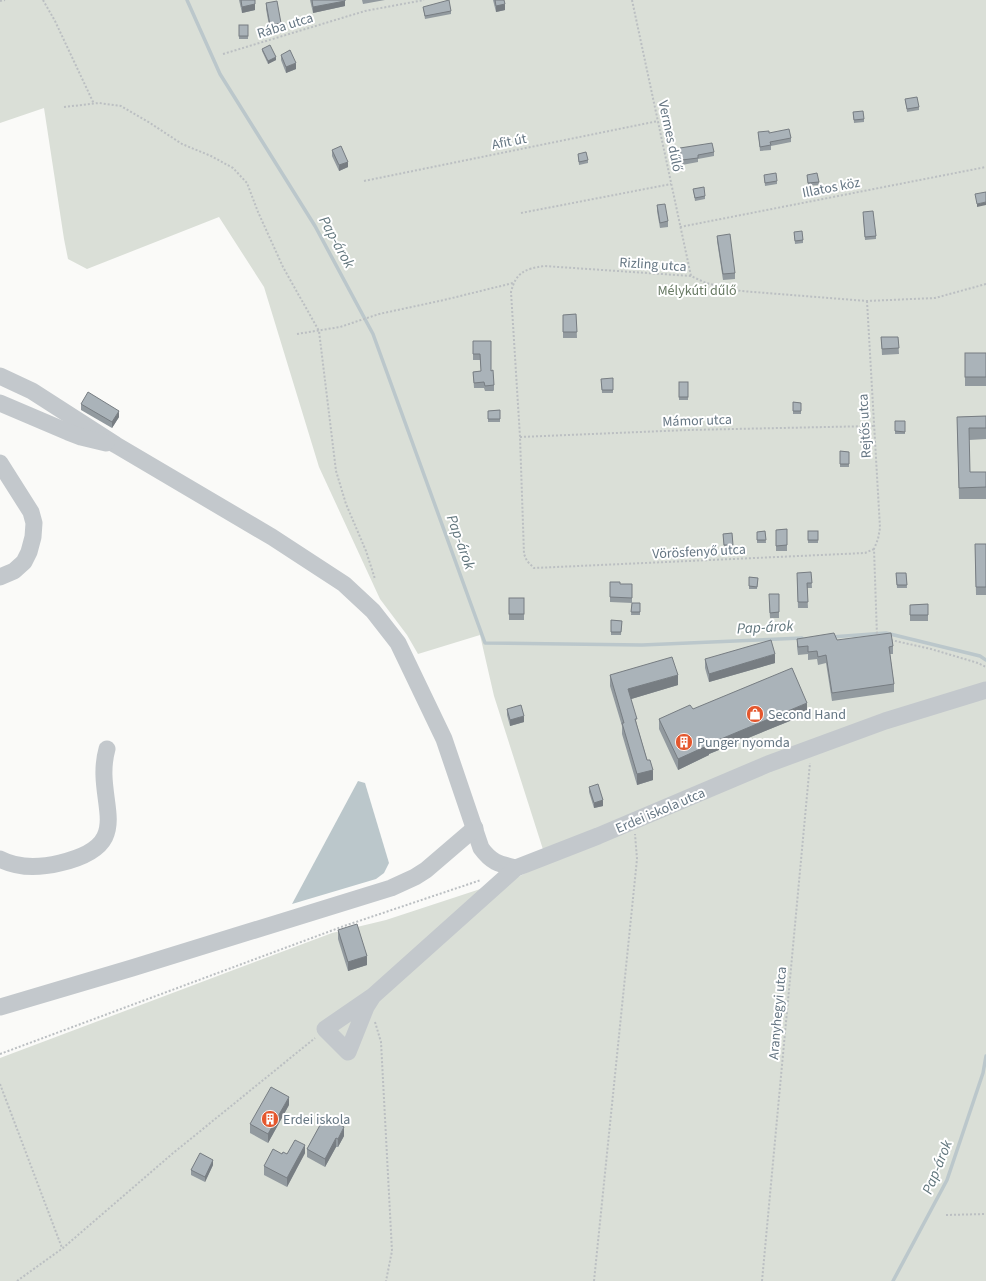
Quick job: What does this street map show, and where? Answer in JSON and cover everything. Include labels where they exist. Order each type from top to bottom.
[{"type":"street","points":[[0,376],[32,391],[116,445],[272,537],[338,579],[373,611],[398,643],[444,739],[482,848],[488,858],[498,864],[516,868]]},
{"type":"street","points":[[0,388],[21,386]]},
{"type":"street","points":[[0,402],[81,437],[116,445]]},
{"type":"street","points":[[0,464],[31,512],[34,522],[33,537],[29,552],[24,562],[14,571],[0,577]]},
{"type":"street","name":"Erdei iskola utca","points":[[370,1002],[348,1052],[325,1029],[370,1002],[516,868],[768,764],[885,721],[986,690]]},
{"type":"street","points":[[0,859],[8,863],[24,867],[47,866],[75,859],[94,850],[105,839],[108,827],[108,813],[104,788],[104,760],[107,749]]},
{"type":"street","points":[[0,1007],[391,888],[426,870],[475,828]]},
{"type":"path","points":[[0,1],[5,0]]},
{"type":"path","points":[[43,0],[55,21],[94,104]]},
{"type":"path","name":"Rába utca","points":[[223,54],[365,11],[424,0]]},
{"type":"path","name":"Vermes dűlő","points":[[632,0],[690,276]]},
{"type":"path","points":[[64,107],[99,103],[121,106],[182,144],[211,156],[233,168],[247,183],[258,212],[283,267],[319,331],[336,471],[346,504],[366,550],[375,579]]},
{"type":"path","name":"Afit út","points":[[364,181],[658,121]]},
{"type":"path","name":"Illatos köz","points":[[680,227],[986,167]]},
{"type":"path","points":[[521,213],[671,184]]},
{"type":"path","name":"Rizling utca","points":[[513,284],[524,271],[544,266],[690,276],[706,283],[741,291],[867,301],[935,298],[986,284]]},
{"type":"path","points":[[297,334],[340,327],[379,314],[513,284],[511,292],[520,437]]},
{"type":"path","name":"Rejtős utca","points":[[867,301],[880,528],[874,549],[877,636],[882,639]]},
{"type":"path","name":"Mámor utca","points":[[520,437],[687,430],[874,426]]},
{"type":"path","name":"Vörösfenyő utca","points":[[520,437],[524,554],[527,562],[534,568],[866,554],[874,549]]},
{"type":"path","points":[[889,640],[931,649],[986,666]]},
{"type":"path","name":"Aranyhegyi utca","points":[[762,1281],[811,748]]},
{"type":"path","points":[[594,1281],[637,859],[635,820]]},
{"type":"path","points":[[0,1054],[344,926],[486,878]]},
{"type":"path","points":[[370,1002],[381,1042],[392,1252],[386,1281]]},
{"type":"path","points":[[17,1281],[63,1248],[172,1154],[325,1029]]},
{"type":"path","points":[[0,1084],[63,1248]]},
{"type":"path","points":[[946,1215],[986,1214]]},
{"type":"green space","name":"Mélykúti dűlő","points":[[0,0],[986,0],[986,1281],[0,1281],[0,1058],[332,933],[386,920],[520,876],[547,862],[494,696],[480,635],[418,654],[407,635],[380,599],[319,467],[264,287],[219,217],[87,269],[68,259],[44,108],[0,123]]},
{"type":"shaded area","points":[[358,781],[365,783],[389,863],[384,873],[376,879],[292,904]]},
{"type":"building","points":[[241,0],[255,0],[255,4],[242,7]]},
{"type":"building","points":[[312,0],[345,0],[345,1],[313,7]]},
{"type":"building","points":[[449,0],[451,11],[425,16],[423,7]]},
{"type":"building","points":[[495,0],[504,0],[505,4],[496,6]]},
{"type":"building","points":[[277,1],[281,23],[270,25],[266,3]]},
{"type":"building","points":[[239,25],[248,25],[248,36],[239,36]]},
{"type":"building","points":[[270,45],[276,57],[268,61],[262,49]]},
{"type":"building","points":[[290,50],[296,63],[286,67],[281,55]]},
{"type":"building","points":[[917,97],[919,107],[907,109],[905,99]]},
{"type":"building","points":[[863,111],[864,119],[854,120],[853,112]]},
{"type":"building","points":[[789,129],[791,138],[770,142],[771,145],[760,147],[758,132],[769,131],[769,133]]},
{"type":"building","points":[[712,143],[714,152],[698,155],[698,158],[682,160],[680,148]]},
{"type":"building","points":[[341,146],[348,162],[339,165],[332,150]]},
{"type":"building","points":[[586,152],[588,160],[579,162],[578,154]]},
{"type":"building","points":[[776,173],[777,181],[765,183],[764,175]]},
{"type":"building","points":[[817,173],[819,182],[808,183],[807,175]]},
{"type":"building","points":[[704,187],[705,196],[695,198],[693,189]]},
{"type":"building","points":[[986,192],[986,202],[977,204],[975,194]]},
{"type":"building","points":[[665,204],[668,221],[660,223],[657,205]]},
{"type":"building","points":[[873,211],[876,236],[865,237],[863,212]]},
{"type":"building","points":[[802,231],[803,240],[795,241],[794,232]]},
{"type":"building","points":[[730,234],[735,273],[723,274],[717,236]]},
{"type":"building","points":[[576,314],[577,332],[563,332],[563,315]]},
{"type":"building","points":[[881,337],[898,337],[899,348],[882,349]]},
{"type":"building","points":[[473,341],[491,341],[491,371],[493,370],[494,385],[485,386],[484,382],[474,383],[473,372],[481,371],[480,354],[473,354]]},
{"type":"building","points":[[965,353],[986,353],[986,377],[965,377]]},
{"type":"building","points":[[613,378],[613,390],[602,390],[601,379]]},
{"type":"building","points":[[679,382],[688,382],[688,397],[679,397]]},
{"type":"building","points":[[88,392],[119,411],[112,422],[81,404]]},
{"type":"building","points":[[793,402],[801,403],[801,411],[793,411]]},
{"type":"building","points":[[500,410],[500,419],[488,419],[488,411]]},
{"type":"building","points":[[986,416],[986,428],[969,428],[970,472],[986,472],[986,487],[959,488],[957,417]]},
{"type":"building","points":[[895,421],[905,421],[905,432],[895,431]]},
{"type":"building","points":[[840,451],[849,452],[849,464],[840,464]]},
{"type":"building","points":[[787,529],[787,545],[776,546],[776,530]]},
{"type":"building","points":[[765,531],[766,540],[757,540],[757,532]]},
{"type":"building","points":[[808,531],[818,531],[818,540],[808,540]]},
{"type":"building","points":[[732,533],[733,545],[724,545],[723,534]]},
{"type":"building","points":[[975,544],[986,544],[986,587],[976,587]]},
{"type":"building","points":[[811,572],[812,583],[807,583],[808,602],[798,602],[797,573]]},
{"type":"building","points":[[896,573],[906,573],[907,585],[897,585]]},
{"type":"building","points":[[749,577],[758,578],[757,587],[749,586]]},
{"type":"building","points":[[610,582],[632,584],[632,598],[610,597]]},
{"type":"building","points":[[769,594],[779,594],[779,612],[770,613]]},
{"type":"building","points":[[509,598],[524,598],[524,614],[509,614]]},
{"type":"building","points":[[632,603],[640,603],[640,612],[631,612]]},
{"type":"building","points":[[928,604],[928,615],[910,615],[910,605]]},
{"type":"building","points":[[611,620],[622,621],[621,632],[611,632]]},
{"type":"building","points":[[834,633],[837,640],[891,633],[893,646],[889,647],[894,684],[832,693],[826,655],[818,657],[817,651],[808,652],[808,646],[798,647],[797,639]]},
{"type":"building","points":[[771,640],[775,654],[709,674],[705,659]]},
{"type":"building","points":[[672,657],[678,675],[628,689],[647,760],[650,760],[653,770],[637,774],[610,675]]},
{"type":"building","points":[[792,668],[807,703],[709,744],[678,759],[659,719],[690,705],[693,709]]},
{"type":"building","points":[[521,705],[524,716],[510,720],[507,709]]},
{"type":"building","points":[[598,784],[603,800],[594,803],[589,787]]},
{"type":"building","points":[[357,924],[367,956],[348,962],[338,930]]},
{"type":"building","name":"Erdei iskola","points":[[271,1087],[289,1097],[268,1134],[250,1124]]},
{"type":"building","points":[[325,1116],[344,1127],[338,1139],[336,1138],[325,1159],[307,1149]]},
{"type":"building","points":[[295,1140],[305,1145],[287,1178],[264,1166],[273,1149],[282,1154],[283,1152],[287,1154]]},
{"type":"building","points":[[200,1153],[213,1160],[205,1177],[191,1170]]},
{"type":"waterway","name":"Pap-árok","points":[[187,0],[220,74],[315,226],[373,334],[485,643],[642,645],[802,638]]},
{"type":"waterway","name":"Pap-árok","points":[[831,637],[886,633],[980,656],[986,660]]},
{"type":"waterway","name":"Pap-árok","points":[[893,1281],[947,1180],[983,1073],[986,1056]]},
{"type":"place","name":"Second Hand","points":[[755,714]]},
{"type":"place","name":"Punger nyomda","points":[[684,742]]},
{"type":"place","name":"Erdei iskola","points":[[270,1119]]}]
